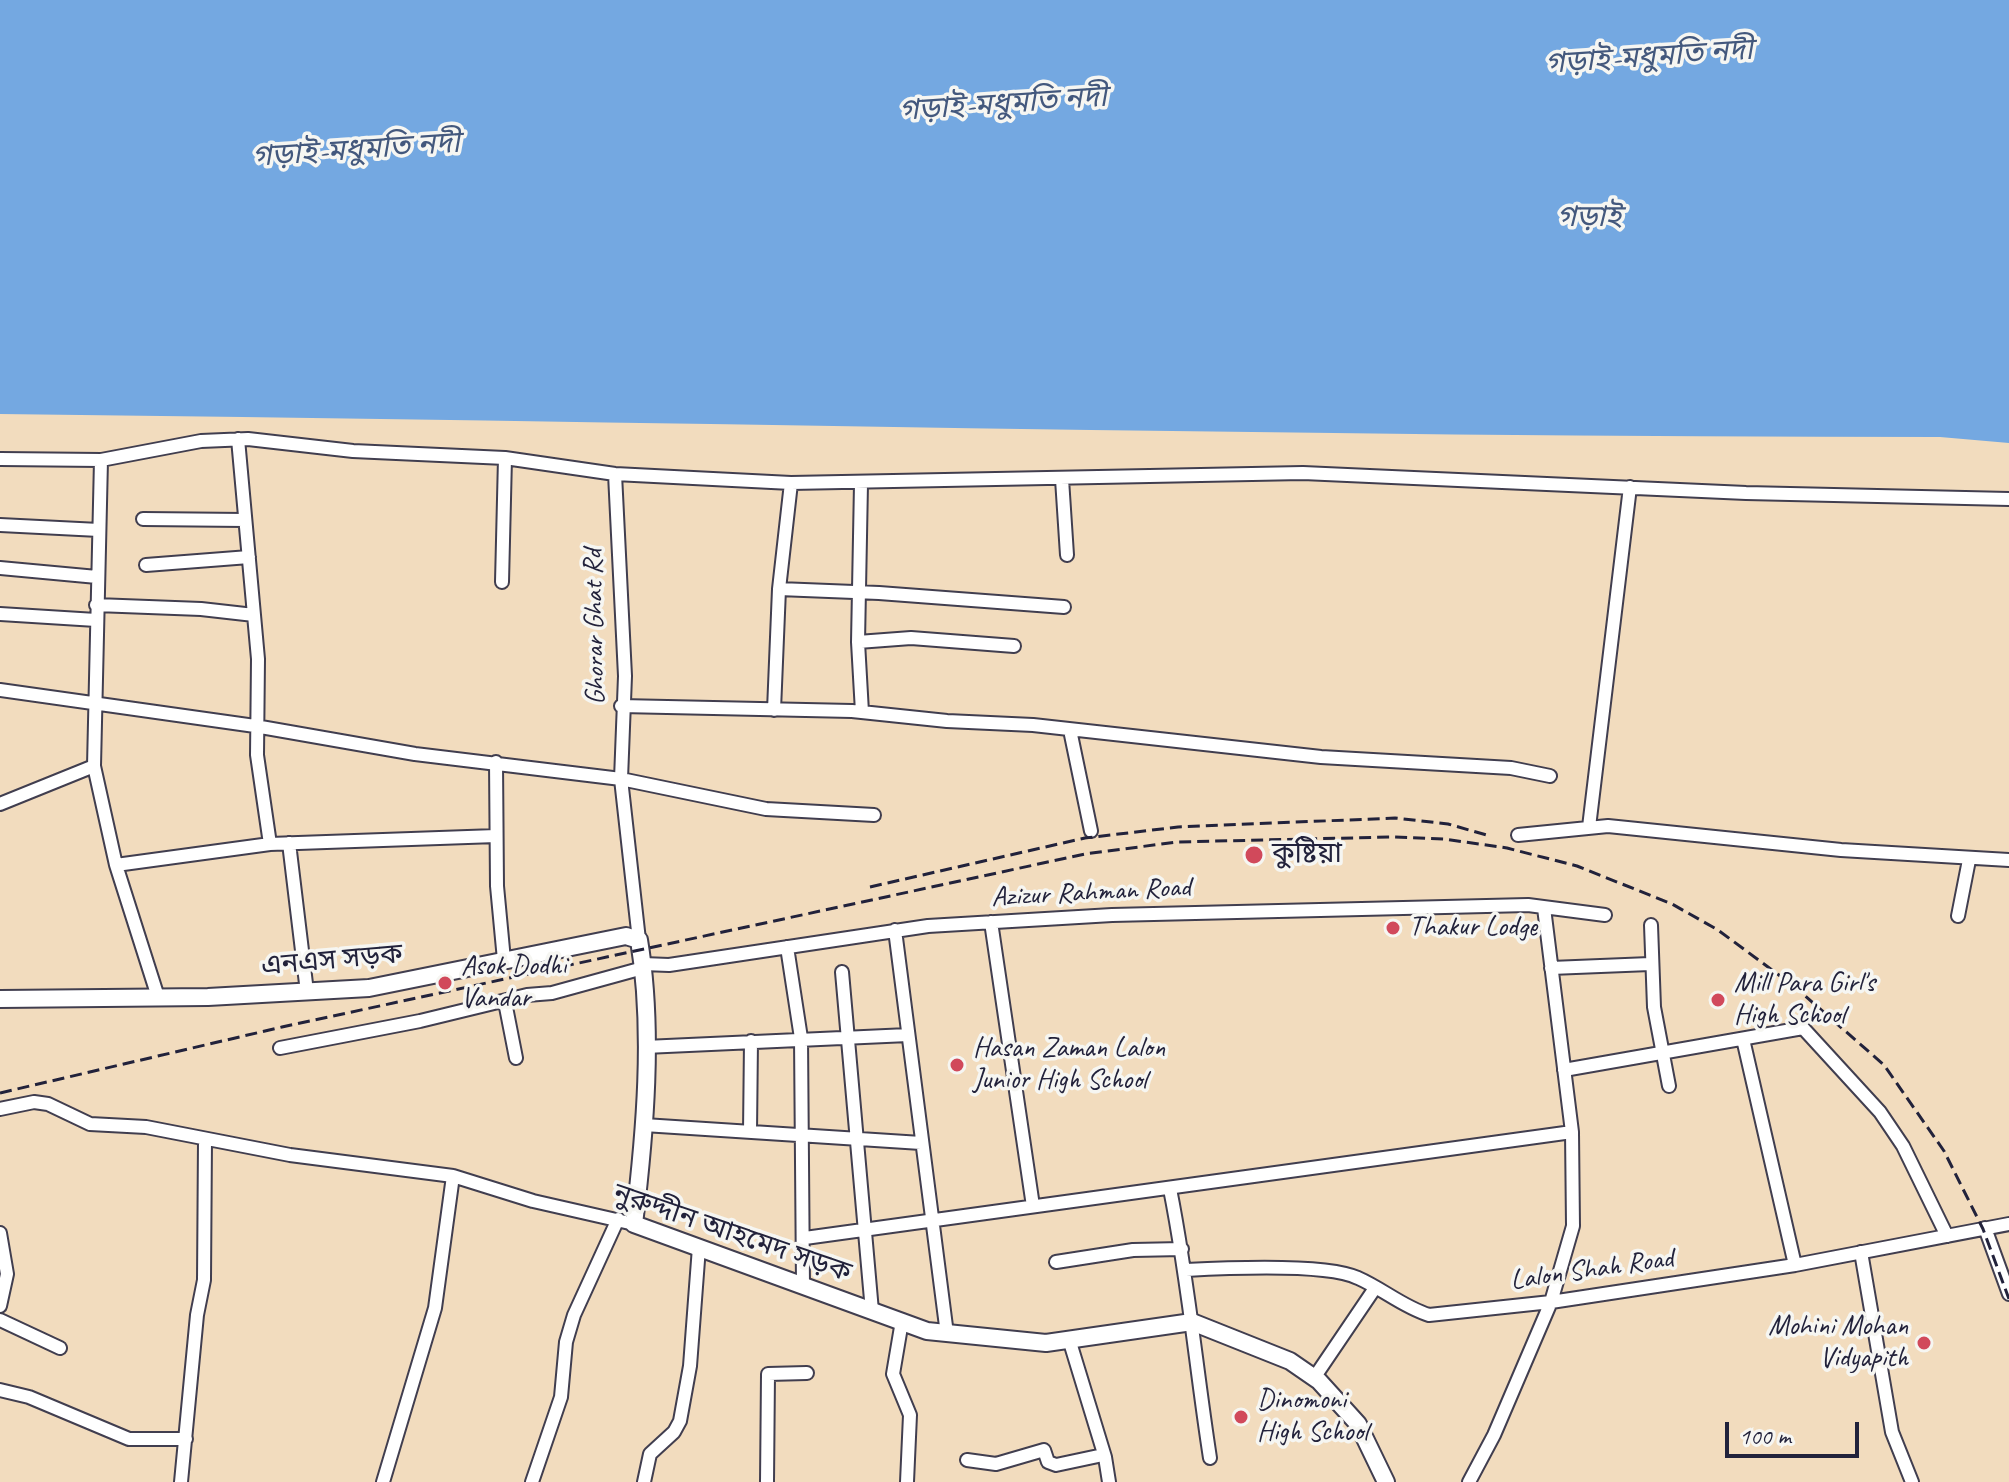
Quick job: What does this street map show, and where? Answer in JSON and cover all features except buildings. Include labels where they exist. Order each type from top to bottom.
[{"type":"main road","name":"এনএস সড়ক","points":[[0,999],[158,997],[369,988],[626,936],[639,940]]},
{"type":"main road","points":[[626,1221],[644,1125],[643,966],[639,940]]},
{"type":"main road","name":"নুরুদ্দীন আহমেদ সড়ক","points":[[626,1221],[872,1311],[947,1334],[1035,1342],[1192,1322],[1290,1361],[1314,1378],[1358,1424],[1386,1482]]},
{"type":"street","points":[[238,439],[258,659],[255,726],[270,844]]},
{"type":"street","points":[[0,459],[101,460],[201,441],[238,439],[353,451],[505,458],[615,474],[791,483],[1303,473],[2009,499]]},
{"type":"street","points":[[502,582],[505,458]]},
{"type":"street","points":[[101,460],[93,704],[94,766],[116,865],[158,997]]},
{"type":"street","name":"Ghorar Ghat Rd","points":[[615,474],[625,676],[621,706],[621,779],[639,940]]},
{"type":"street","points":[[1062,479],[1067,555]]},
{"type":"street","points":[[774,710],[779,589],[791,483]]},
{"type":"street","points":[[861,484],[858,642],[862,712]]},
{"type":"street","points":[[1589,827],[1630,487]]},
{"type":"street","points":[[143,519],[245,520]]},
{"type":"street","points":[[0,525],[99,530]]},
{"type":"street","points":[[146,565],[249,557]]},
{"type":"street","points":[[0,568],[97,577]]},
{"type":"street","points":[[779,589],[1064,607]]},
{"type":"street","points":[[96,605],[201,609],[254,615]]},
{"type":"street","points":[[0,614],[96,620]]},
{"type":"street","points":[[858,642],[911,638],[1014,646]]},
{"type":"street","points":[[0,690],[255,726],[415,754],[621,779],[766,809],[874,815]]},
{"type":"street","points":[[621,706],[862,712],[1403,764],[1511,768],[1550,776]]},
{"type":"street","points":[[1070,730],[1079,790],[1091,831]]},
{"type":"street","points":[[496,762],[496,836],[504,960]]},
{"type":"street","points":[[0,804],[94,766]]},
{"type":"street","points":[[1518,835],[1608,826],[1969,860],[2009,860]]},
{"type":"street","points":[[116,865],[270,844],[496,836]]},
{"type":"street","points":[[289,843],[307,992]]},
{"type":"street","points":[[1958,916],[1969,860]]},
{"type":"street","name":"Azizur Rahman Road","points":[[280,1048],[604,981],[643,966],[669,965],[895,930],[991,922],[1347,908],[1544,908],[1605,915]]},
{"type":"street","points":[[1469,1482],[1494,1435],[1551,1302],[1573,1226],[1572,1132],[1544,908]]},
{"type":"street","points":[[991,922],[1033,1206]]},
{"type":"street","points":[[1651,925],[1650,964],[1661,1054],[1669,1086]]},
{"type":"street","points":[[895,930],[947,1334]]},
{"type":"street","points":[[787,947],[801,1038],[803,1286]]},
{"type":"street","points":[[1551,968],[1650,964]]},
{"type":"street","points":[[842,972],[872,1311]]},
{"type":"street","points":[[505,1002],[516,1058]]},
{"type":"street","points":[[1564,1070],[1808,1030],[1880,1112],[1903,1146],[1947,1236]]},
{"type":"street","points":[[645,1047],[908,1035]]},
{"type":"street","points":[[1743,1039],[1795,1265]]},
{"type":"street","points":[[750,1132],[751,1041]]},
{"type":"street","name":"নুরুদ্দীন আহমেদ সড়ক","points":[[0,1109],[34,1102],[48,1104],[90,1124],[146,1127],[205,1140],[453,1176],[533,1201],[626,1221]]},
{"type":"street","points":[[644,1125],[921,1143]]},
{"type":"street","points":[[805,1238],[1572,1132]]},
{"type":"street","points":[[181,1482],[197,1315],[204,1280],[205,1140]]},
{"type":"street","points":[[383,1482],[435,1308],[453,1176]]},
{"type":"street","points":[[1170,1189],[1186,1270],[1195,1369],[1210,1458]]},
{"type":"street","points":[[532,1482],[561,1397],[566,1342],[574,1315],[626,1221]]},
{"type":"street","name":"Lalon Shah Road","points":[[1186,1270],[1233,1267],[1326,1271],[1356,1276],[1429,1315],[1551,1302],[1795,1265],[2009,1224]]},
{"type":"street","points":[[1985,1228],[2009,1294]]},
{"type":"street","points":[[0,1233],[7,1274],[0,1306]]},
{"type":"street","points":[[644,1482],[650,1454],[674,1432],[680,1421],[690,1366],[699,1247]]},
{"type":"street","points":[[1056,1262],[1133,1250],[1182,1249]]},
{"type":"street","points":[[1861,1252],[1892,1432],[1912,1482]]},
{"type":"street","points":[[1314,1378],[1375,1288]]},
{"type":"street","points":[[0,1320],[60,1348]]},
{"type":"street","points":[[902,1321],[893,1374],[910,1415],[907,1482]]},
{"type":"street","points":[[1069,1339],[1109,1482]]},
{"type":"street","points":[[767,1482],[768,1374],[807,1373]]},
{"type":"street","points":[[0,1390],[29,1397],[129,1439],[186,1439]]},
{"type":"street","points":[[967,1460],[996,1464],[1044,1450],[1048,1462],[1056,1465],[1103,1455]]},
{"type":"water","name":"গড়াই","points":[[0,0],[2009,0],[2009,443],[1940,437],[1212,432],[0,414]]},
{"type":"railway","points":[[870,887],[1085,838],[1178,827],[1395,818],[1448,824],[1490,836]]},
{"type":"railway","points":[[0,1093],[282,1027],[1085,854],[1177,842],[1393,837],[1444,839],[1507,848],[1577,866],[1672,904],[1718,930],[1795,987],[1884,1065],[1944,1151],[1983,1229],[2009,1299]]},
{"type":"place","name":"কুষ্টিয়া","points":[[1254,855]]},
{"type":"place","name":"Thakur Lodge","points":[[1393,928]]},
{"type":"place","name":"Asok Dodhi Vandar","points":[[445,983]]},
{"type":"place","name":"Mill Para Girl's High School","points":[[1718,1000]]},
{"type":"place","name":"Hasan Zaman Lalon Junior High School","points":[[957,1065]]},
{"type":"place","name":"Mohini Mohan Vidyapith","points":[[1924,1343]]},
{"type":"place","name":"Dinomoni High School","points":[[1241,1417]]},
{"type":"water label","name":"গড়াই-মধুমতি নদী","points":[[1649,58]]},
{"type":"water label","name":"গড়াই-মধুমতি নদী","points":[[1003,105]]},
{"type":"water label","name":"গড়াই-মধুমতি নদী","points":[[356,151]]}]
